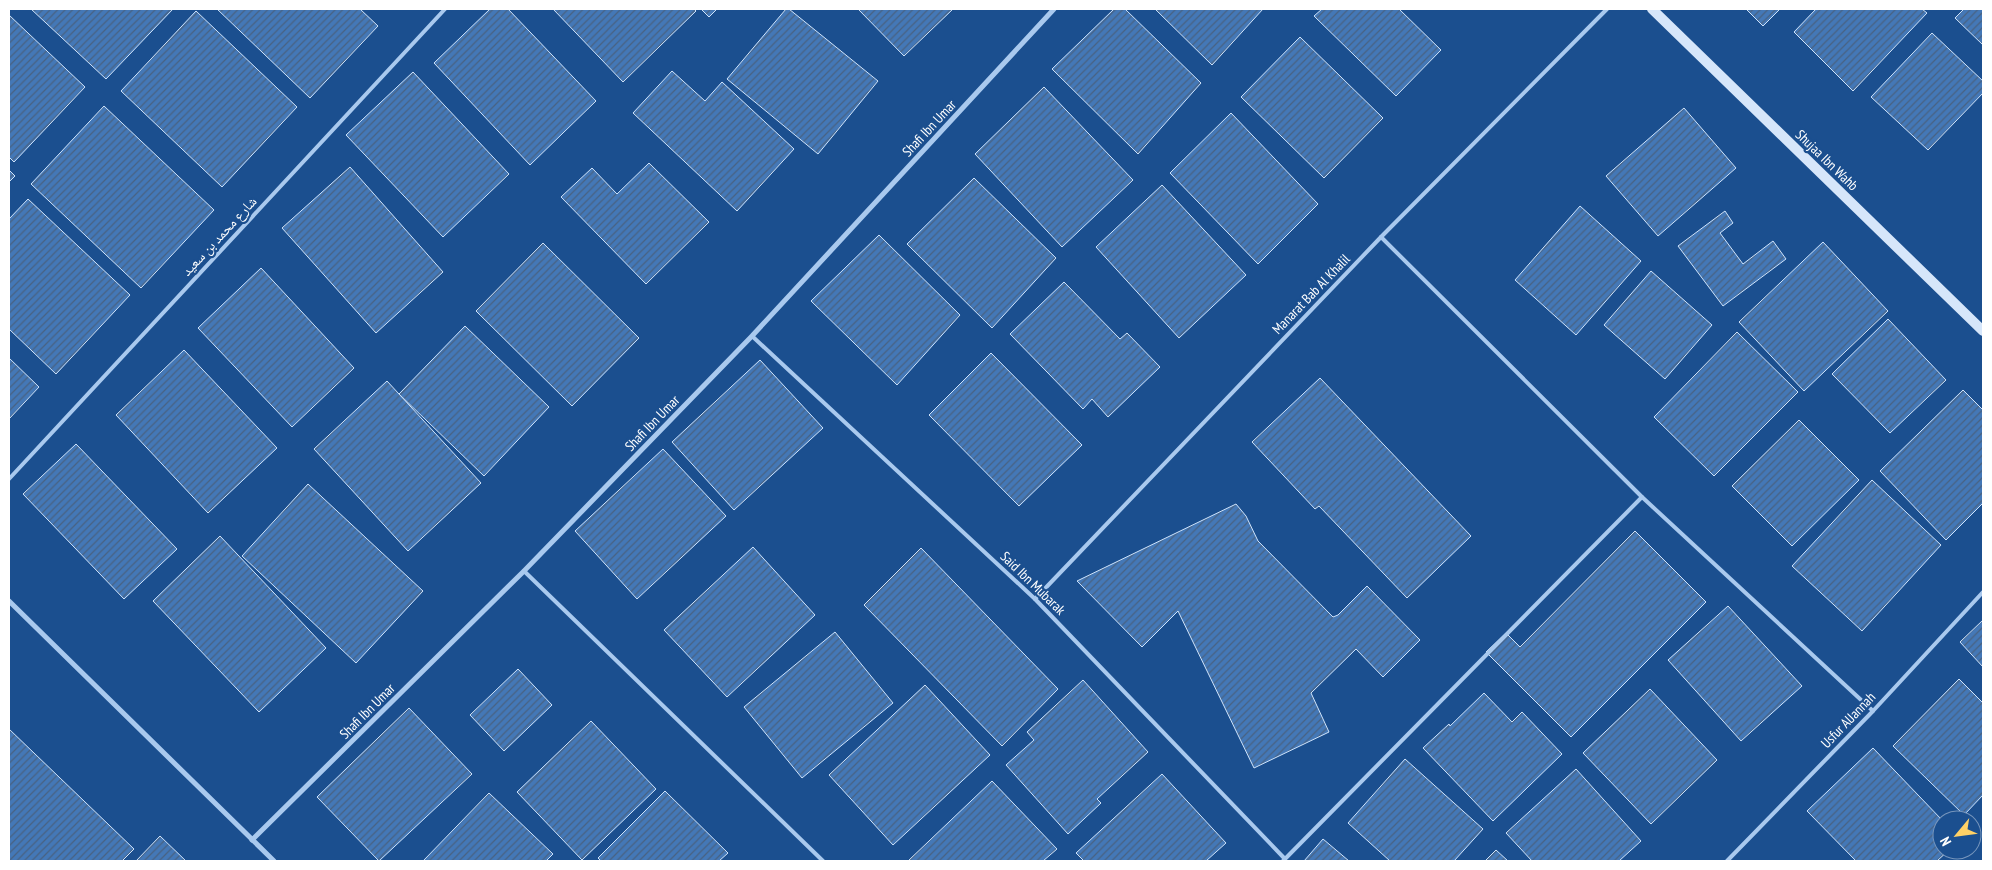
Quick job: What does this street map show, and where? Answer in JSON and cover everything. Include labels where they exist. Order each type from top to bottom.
[{"type":"street","name":"Shafi Ibn Umar","points":[[252,840],[524,571],[752,336],[1054,9]]},
{"type":"street","name":"Shujaa Ibn Wahb","points":[[1652,9],[1983,331]]},
{"type":"street","points":[[9,601],[274,861]]},
{"type":"lane","name":"شارع محمد بن سعيد","points":[[9,479],[445,9]]},
{"type":"lane","name":"Manarat Bab Al Khalil","points":[[1035,599],[1381,237],[1607,9]]},
{"type":"lane","points":[[1381,237],[1642,497],[1873,711]]},
{"type":"lane","name":"Said Ibn Mubarak","points":[[752,336],[1035,599],[1284,860]]},
{"type":"lane","points":[[1284,860],[1642,497]]},
{"type":"lane","points":[[524,571],[823,861]]},
{"type":"lane","name":"Usfur AlJannah","points":[[1727,861],[1873,711],[1983,592]]},
{"type":"building","points":[[31,9],[173,9],[106,79]]},
{"type":"building","points":[[217,9],[360,9],[378,26],[310,98]]},
{"type":"building","points":[[490,9],[508,9],[596,101],[530,165],[434,63]]},
{"type":"building","points":[[553,9],[694,9],[696,11],[623,82]]},
{"type":"building","points":[[701,9],[717,9],[709,17]]},
{"type":"building","points":[[786,9],[789,9],[878,81],[818,154],[727,79]]},
{"type":"building","points":[[858,9],[953,9],[904,56]]},
{"type":"building","points":[[1114,9],[1125,9],[1201,83],[1138,154],[1052,69]]},
{"type":"building","points":[[1155,9],[1263,9],[1212,65]]},
{"type":"building","points":[[1322,9],[1399,9],[1441,50],[1396,96],[1314,16]]},
{"type":"building","points":[[1746,9],[1780,9],[1763,26]]},
{"type":"building","points":[[1816,9],[1922,9],[1927,13],[1853,91],[1794,32]]},
{"type":"building","points":[[1964,9],[1983,9],[1983,45],[1955,18]]},
{"type":"building","points":[[196,11],[297,107],[222,187],[121,91]]},
{"type":"building","points":[[9,15],[85,87],[14,162],[9,157]]},
{"type":"building","points":[[1932,33],[1983,81],[1983,93],[1928,150],[1871,97]]},
{"type":"building","points":[[1300,37],[1383,118],[1324,178],[1241,97]]},
{"type":"building","points":[[672,71],[705,101],[722,82],[794,149],[737,211],[633,113]]},
{"type":"building","points":[[413,72],[509,174],[443,237],[346,135]]},
{"type":"building","points":[[1044,87],[1133,180],[1062,247],[975,154]]},
{"type":"building","points":[[104,106],[214,210],[141,288],[31,184]]},
{"type":"building","points":[[1684,108],[1736,168],[1658,236],[1606,176]]},
{"type":"building","points":[[1231,113],[1318,204],[1258,264],[1170,173]]},
{"type":"building","points":[[649,163],[709,222],[646,284],[561,197],[592,168],[617,194]]},
{"type":"building","points":[[350,167],[443,272],[376,333],[282,228]]},
{"type":"building","points":[[9,170],[15,176],[9,182]]},
{"type":"building","points":[[974,178],[1056,258],[992,328],[907,244]]},
{"type":"building","points":[[1162,185],[1246,275],[1179,338],[1096,247]]},
{"type":"building","points":[[28,199],[130,295],[56,374],[9,329],[9,219]]},
{"type":"building","points":[[1580,206],[1641,261],[1576,335],[1515,280]]},
{"type":"building","points":[[1725,211],[1733,223],[1720,233],[1743,264],[1773,241],[1786,259],[1723,306],[1678,246]]},
{"type":"building","points":[[879,235],[960,315],[897,385],[811,301]]},
{"type":"building","points":[[1823,242],[1888,311],[1804,391],[1739,322]]},
{"type":"building","points":[[543,243],[639,338],[572,406],[476,311]]},
{"type":"building","points":[[261,268],[354,368],[292,427],[198,328]]},
{"type":"building","points":[[1651,271],[1712,325],[1665,379],[1604,325]]},
{"type":"building","points":[[1064,282],[1120,339],[1127,333],[1160,367],[1108,417],[1092,399],[1083,409],[1010,334]]},
{"type":"building","points":[[1888,319],[1946,380],[1890,433],[1832,374]]},
{"type":"building","points":[[465,326],[549,407],[484,476],[399,394]]},
{"type":"building","points":[[1737,332],[1798,392],[1714,476],[1654,417]]},
{"type":"building","points":[[184,350],[277,448],[208,513],[116,415]]},
{"type":"building","points":[[991,353],[1082,445],[1019,506],[929,415]]},
{"type":"building","points":[[9,358],[39,387],[9,419]]},
{"type":"building","points":[[760,360],[823,428],[734,510],[672,442]]},
{"type":"building","points":[[1320,378],[1471,536],[1407,598],[1319,506],[1315,509],[1252,442]]},
{"type":"building","points":[[387,381],[481,483],[408,551],[314,449]]},
{"type":"building","points":[[1963,390],[1983,410],[1983,503],[1946,540],[1880,471]]},
{"type":"building","points":[[1799,420],[1859,480],[1792,546],[1732,486]]},
{"type":"building","points":[[76,444],[177,549],[124,599],[23,494]]},
{"type":"building","points":[[663,449],[726,516],[637,599],[575,531]]},
{"type":"building","points":[[1872,480],[1941,545],[1862,631],[1792,566]]},
{"type":"building","points":[[308,484],[423,591],[356,663],[242,556]]},
{"type":"building","points":[[1236,504],[1246,516],[1258,541],[1333,617],[1338,615],[1367,586],[1420,640],[1383,677],[1356,649],[1311,693],[1329,732],[1254,768],[1178,611],[1142,647],[1077,581]]},
{"type":"building","points":[[1635,531],[1706,602],[1571,737],[1486,652],[1506,633],[1520,647]]},
{"type":"building","points":[[220,536],[326,648],[259,712],[153,601]]},
{"type":"building","points":[[753,547],[815,615],[727,697],[664,630]]},
{"type":"building","points":[[921,548],[1058,689],[1002,746],[864,605]]},
{"type":"building","points":[[1728,606],[1802,686],[1741,741],[1668,660]]},
{"type":"building","points":[[1983,620],[1983,667],[1960,642]]},
{"type":"building","points":[[835,632],[893,703],[802,778],[744,707]]},
{"type":"building","points":[[518,669],[552,705],[504,751],[470,715]]},
{"type":"building","points":[[1959,679],[1983,703],[1983,795],[1969,810],[1959,810],[1893,746]]},
{"type":"building","points":[[1083,680],[1148,752],[1097,799],[1101,803],[1068,834],[1006,765],[1034,740],[1027,732]]},
{"type":"building","points":[[925,685],[990,755],[893,845],[829,775]]},
{"type":"building","points":[[1650,689],[1717,760],[1651,824],[1583,753]]},
{"type":"building","points":[[1484,693],[1512,722],[1522,712],[1562,754],[1493,821],[1423,748],[1449,724],[1450,726]]},
{"type":"building","points":[[409,708],[472,774],[379,861],[317,797]]},
{"type":"building","points":[[591,721],[656,789],[582,860],[517,792]]},
{"type":"building","points":[[9,729],[134,849],[122,861],[11,861],[9,859]]},
{"type":"building","points":[[1873,748],[1932,810],[1932,860],[1938,860],[1856,861],[1807,811]]},
{"type":"building","points":[[1405,759],[1483,829],[1454,861],[1390,861],[1348,823]]},
{"type":"building","points":[[1576,769],[1641,841],[1619,861],[1532,861],[1506,833]]},
{"type":"building","points":[[1162,774],[1226,843],[1206,861],[1084,861],[1076,853]]},
{"type":"building","points":[[992,781],[1057,849],[1043,861],[908,861]]},
{"type":"building","points":[[665,791],[728,853],[719,861],[601,861],[598,858]]},
{"type":"building","points":[[489,793],[553,854],[546,861],[423,861]]},
{"type":"building","points":[[160,836],[186,861],[136,861]]},
{"type":"building","points":[[1323,839],[1349,861],[1304,861]]},
{"type":"building","points":[[1496,850],[1508,861],[1485,861]]}]
